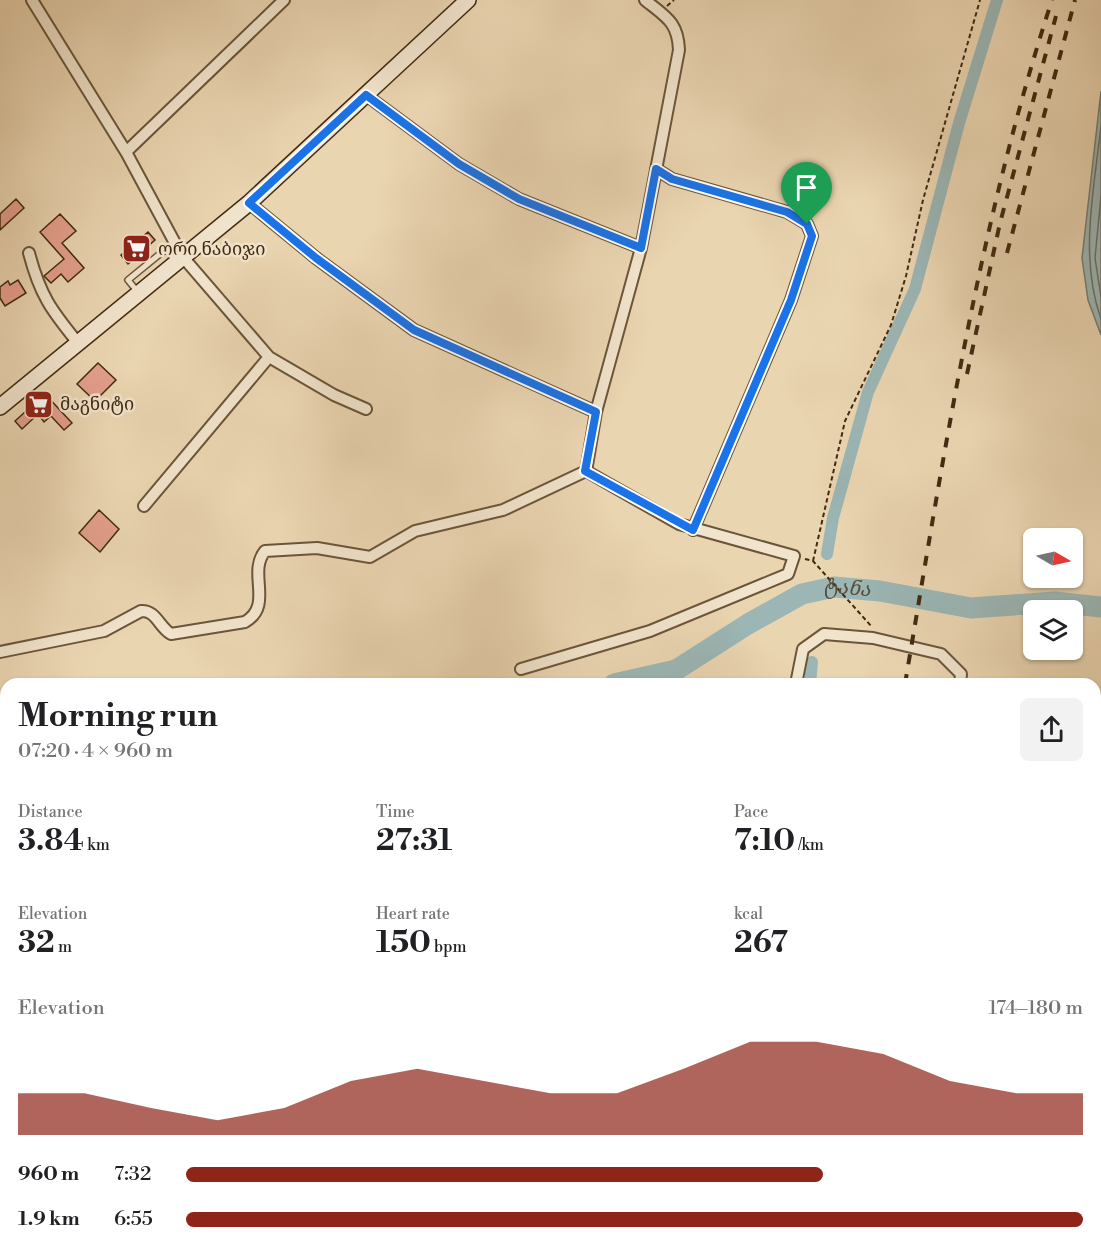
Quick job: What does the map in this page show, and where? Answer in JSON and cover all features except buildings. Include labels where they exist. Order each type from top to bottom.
[{"type":"main road","points":[[0,407],[249,203],[468,0]]},
{"type":"street","points":[[32,0],[126,152],[179,259],[269,357],[334,394],[366,409]]},
{"type":"street","points":[[126,152],[284,0]]},
{"type":"street","points":[[585,471],[596,412],[641,248],[679,50],[678,34],[670,20],[645,0]]},
{"type":"street","points":[[366,95],[459,164],[519,199],[641,248]]},
{"type":"street","points":[[656,169],[672,179],[787,212],[807,224],[812,236],[791,300],[693,530]]},
{"type":"street","points":[[249,203],[316,258],[414,330],[596,412]]},
{"type":"street","points":[[29,253],[37,284],[48,306],[78,344]]},
{"type":"street","points":[[144,506],[269,357]]},
{"type":"street","points":[[521,669],[650,631],[788,574],[794,556],[693,530],[585,471]]},
{"type":"street","points":[[0,652],[105,631],[141,611],[148,610],[162,629],[171,634],[245,622],[258,609],[261,599],[258,566],[260,557],[265,551],[317,548],[370,557],[415,531],[503,510],[585,471]]},
{"type":"street","points":[[797,678],[802,649],[824,634],[873,638],[941,654],[961,674],[961,678]]},
{"type":"path","points":[[813,561],[845,421],[894,315],[906,276],[923,200],[980,0]]},
{"type":"path","points":[[794,556],[813,561],[873,628],[873,638]]},
{"type":"water","points":[[1101,91],[1101,335],[1088,300],[1082,258]]},
{"type":"waterway","points":[[827,554],[833,518],[868,392],[915,289],[959,123],[997,0]]},
{"type":"waterway","name":"ტანა","points":[[641,678],[676,670],[748,624],[802,594],[834,587],[880,591],[971,608],[1055,602],[1101,607]]},
{"type":"waterway","points":[[811,678],[812,662]]},
{"type":"railway","points":[[906,678],[949,425],[984,254],[1026,84],[1052,0]]},
{"type":"railway","points":[[1007,253],[1075,0]]},
{"type":"railway","points":[[967,374],[1000,223],[1056,16]]},
{"type":"place","name":"ორი ნაბიჯი","points":[[137,249]]},
{"type":"place","name":"მაგნიტი","points":[[39,404]]},
{"type":"route","points":[[366,95],[459,164],[519,199],[641,248],[656,169],[672,179],[787,212],[807,224],[812,236],[791,300],[693,530],[585,471],[596,412],[414,330],[316,258],[249,203],[366,95]]}]
